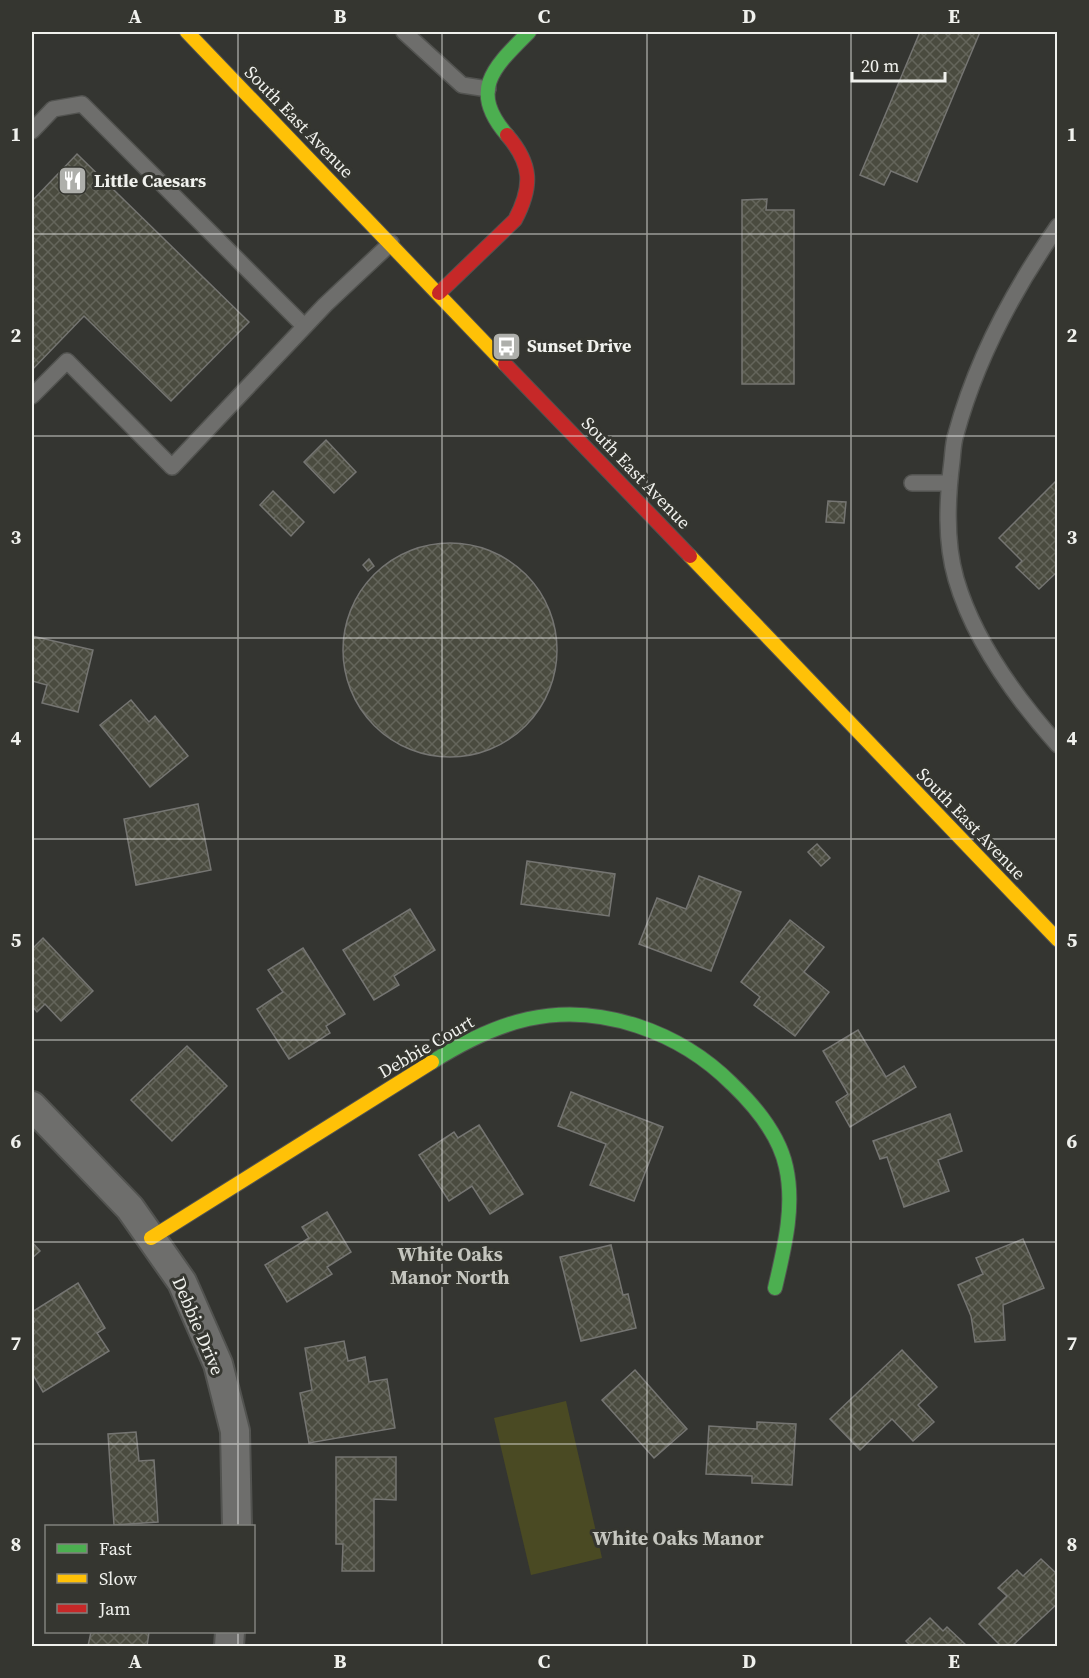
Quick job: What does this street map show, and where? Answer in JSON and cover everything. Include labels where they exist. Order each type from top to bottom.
[{"type":"main road","name":"South East Avenue","points":[[186,32],[1058,940]]},
{"type":"main road","points":[[439,293],[514,220],[522,207],[526,194],[527,165],[519,151],[497,125],[487,99],[495,70],[503,58],[529,32]]},
{"type":"main road","points":[[214,41],[224,69]]},
{"type":"main road","name":"Debbie Court","points":[[151,1238],[459,1044],[500,1027],[540,1017],[586,1017],[654,1030],[692,1049],[724,1074],[757,1109],[777,1143],[786,1166],[789,1188],[787,1236],[775,1288]]},
{"type":"street","name":"Debbie Drive","points":[[32,1106],[130,1208],[182,1282],[218,1365],[235,1431],[237,1525]]},
{"type":"lane","points":[[404,32],[462,85],[488,89]]},
{"type":"lane","points":[[32,131],[53,109],[82,104],[304,326]]},
{"type":"lane","points":[[1058,226],[1039,253],[985,351],[955,435],[948,505],[951,552],[956,579],[975,627],[1009,685],[1058,745]]},
{"type":"lane","points":[[32,396],[68,361],[172,467],[304,326],[391,243]]},
{"type":"lane","points":[[912,483],[949,483]]},
{"type":"shaded area","points":[[566,1401],[602,1558],[531,1575],[494,1418]]},
{"type":"building","points":[[920,32],[980,32],[917,182],[891,171],[884,185],[860,175]]},
{"type":"building","points":[[77,154],[249,322],[171,401],[84,316],[32,370],[32,201]]},
{"type":"building","points":[[767,199],[766,210],[794,210],[794,384],[742,384],[742,200]]},
{"type":"building","points":[[326,440],[356,472],[334,493],[304,462]]},
{"type":"building","points":[[1058,479],[1058,571],[1039,589],[1016,567],[1022,561],[999,538]]},
{"type":"building","points":[[273,491],[304,522],[291,536],[260,505]]},
{"type":"building","points":[[828,501],[846,502],[844,523],[826,522]]},
{"type":"building","points":[[440,543],[460,543],[491,551],[510,561],[526,574],[539,590],[549,609],[555,629],[557,650],[555,671],[549,691],[539,710],[526,726],[510,739],[491,749],[460,757],[440,757],[409,749],[390,739],[367,718],[351,691],[343,660],[343,640],[351,609],[361,590],[382,567],[409,551]]},
{"type":"building","points":[[369,559],[374,566],[368,571],[363,565]]},
{"type":"building","points":[[32,636],[93,650],[78,712],[42,703],[47,685],[32,681]]},
{"type":"building","points":[[131,700],[149,722],[155,716],[188,756],[150,787],[100,725]]},
{"type":"building","points":[[198,804],[211,870],[136,885],[124,819]]},
{"type":"building","points":[[817,844],[830,858],[821,866],[808,852]]},
{"type":"building","points":[[527,861],[615,874],[609,916],[521,904]]},
{"type":"building","points":[[699,876],[741,892],[711,971],[639,944],[657,898],[686,909]]},
{"type":"building","points":[[410,909],[435,950],[394,976],[399,985],[374,1000],[343,950]]},
{"type":"building","points":[[790,920],[824,947],[804,972],[829,992],[795,1036],[754,1005],[760,997],[741,982]]},
{"type":"building","points":[[43,938],[93,991],[61,1021],[45,1004],[37,1012],[32,1006],[32,949]]},
{"type":"building","points":[[303,948],[345,1014],[326,1026],[330,1033],[289,1059],[257,1009],[283,992],[268,970]]},
{"type":"building","points":[[858,1030],[886,1077],[904,1066],[916,1087],[850,1127],[836,1102],[848,1094],[823,1051]]},
{"type":"building","points":[[187,1046],[227,1086],[172,1141],[131,1100]]},
{"type":"building","points":[[571,1092],[663,1127],[634,1201],[590,1185],[606,1144],[558,1126]]},
{"type":"building","points":[[950,1114],[962,1151],[938,1160],[949,1191],[904,1207],[887,1157],[880,1159],[873,1141]]},
{"type":"building","points":[[479,1125],[523,1194],[490,1214],[472,1186],[449,1201],[419,1155],[454,1132],[458,1138]]},
{"type":"building","points":[[327,1212],[351,1252],[327,1267],[332,1274],[287,1302],[265,1265],[309,1238],[302,1227]]},
{"type":"building","points":[[1023,1239],[1044,1288],[1003,1305],[1005,1340],[975,1342],[971,1316],[958,1285],[983,1274],[976,1258]]},
{"type":"building","points":[[32,1242],[40,1251],[32,1258]]},
{"type":"building","points":[[611,1245],[623,1295],[628,1294],[636,1328],[581,1341],[560,1257]]},
{"type":"building","points":[[78,1283],[105,1328],[97,1333],[109,1351],[43,1392],[32,1373],[32,1324],[34,1322],[32,1312]]},
{"type":"building","points":[[344,1341],[348,1361],[365,1357],[369,1382],[387,1379],[395,1428],[309,1443],[300,1393],[312,1390],[305,1348]]},
{"type":"building","points":[[902,1350],[937,1387],[918,1405],[934,1422],[913,1441],[892,1419],[860,1450],[830,1419]]},
{"type":"building","points":[[635,1370],[687,1429],[654,1458],[602,1400]]},
{"type":"building","points":[[757,1422],[796,1424],[792,1485],[752,1483],[752,1476],[706,1474],[709,1426],[757,1429]]},
{"type":"building","points":[[136,1432],[139,1461],[154,1460],[158,1522],[114,1525],[108,1434]]},
{"type":"building","points":[[336,1457],[396,1457],[396,1500],[374,1499],[374,1571],[342,1571],[343,1544],[336,1544]]},
{"type":"building","points":[[1041,1559],[1058,1575],[1058,1603],[1012,1646],[1001,1646],[979,1624],[1007,1596],[998,1588],[1017,1570],[1023,1576]]},
{"type":"building","points":[[930,1618],[943,1631],[947,1627],[967,1646],[911,1646],[906,1641]]},
{"type":"building","points":[[91,1633],[149,1633],[147,1646],[88,1646]]},
{"type":"traffic: fast","points":[[507,135],[495,119],[489,105],[490,80],[496,68],[529,32]]},
{"type":"traffic: fast","points":[[432,1062],[466,1042],[502,1026],[556,1015],[583,1015],[638,1026],[664,1036],[688,1050],[711,1066],[749,1102],[765,1121],[783,1155],[788,1182],[789,1213],[775,1288]]},
{"type":"traffic: slow","points":[[187,32],[505,364]]},
{"type":"traffic: slow","points":[[690,556],[1058,940]]},
{"type":"traffic: slow","points":[[151,1238],[432,1062]]},
{"type":"traffic: jam","points":[[439,293],[515,220],[521,208],[527,186],[527,176],[521,156],[507,135]]},
{"type":"traffic: jam","points":[[505,364],[690,556]]},
{"type":"place","name":"Little Caesars","points":[[73,181]]},
{"type":"place","name":"Sunset Drive","points":[[506,346]]},
{"type":"district","name":"White Oaks Manor North","points":[[450,1266]]},
{"type":"district","name":"White Oaks Manor","points":[[678,1538]]}]
